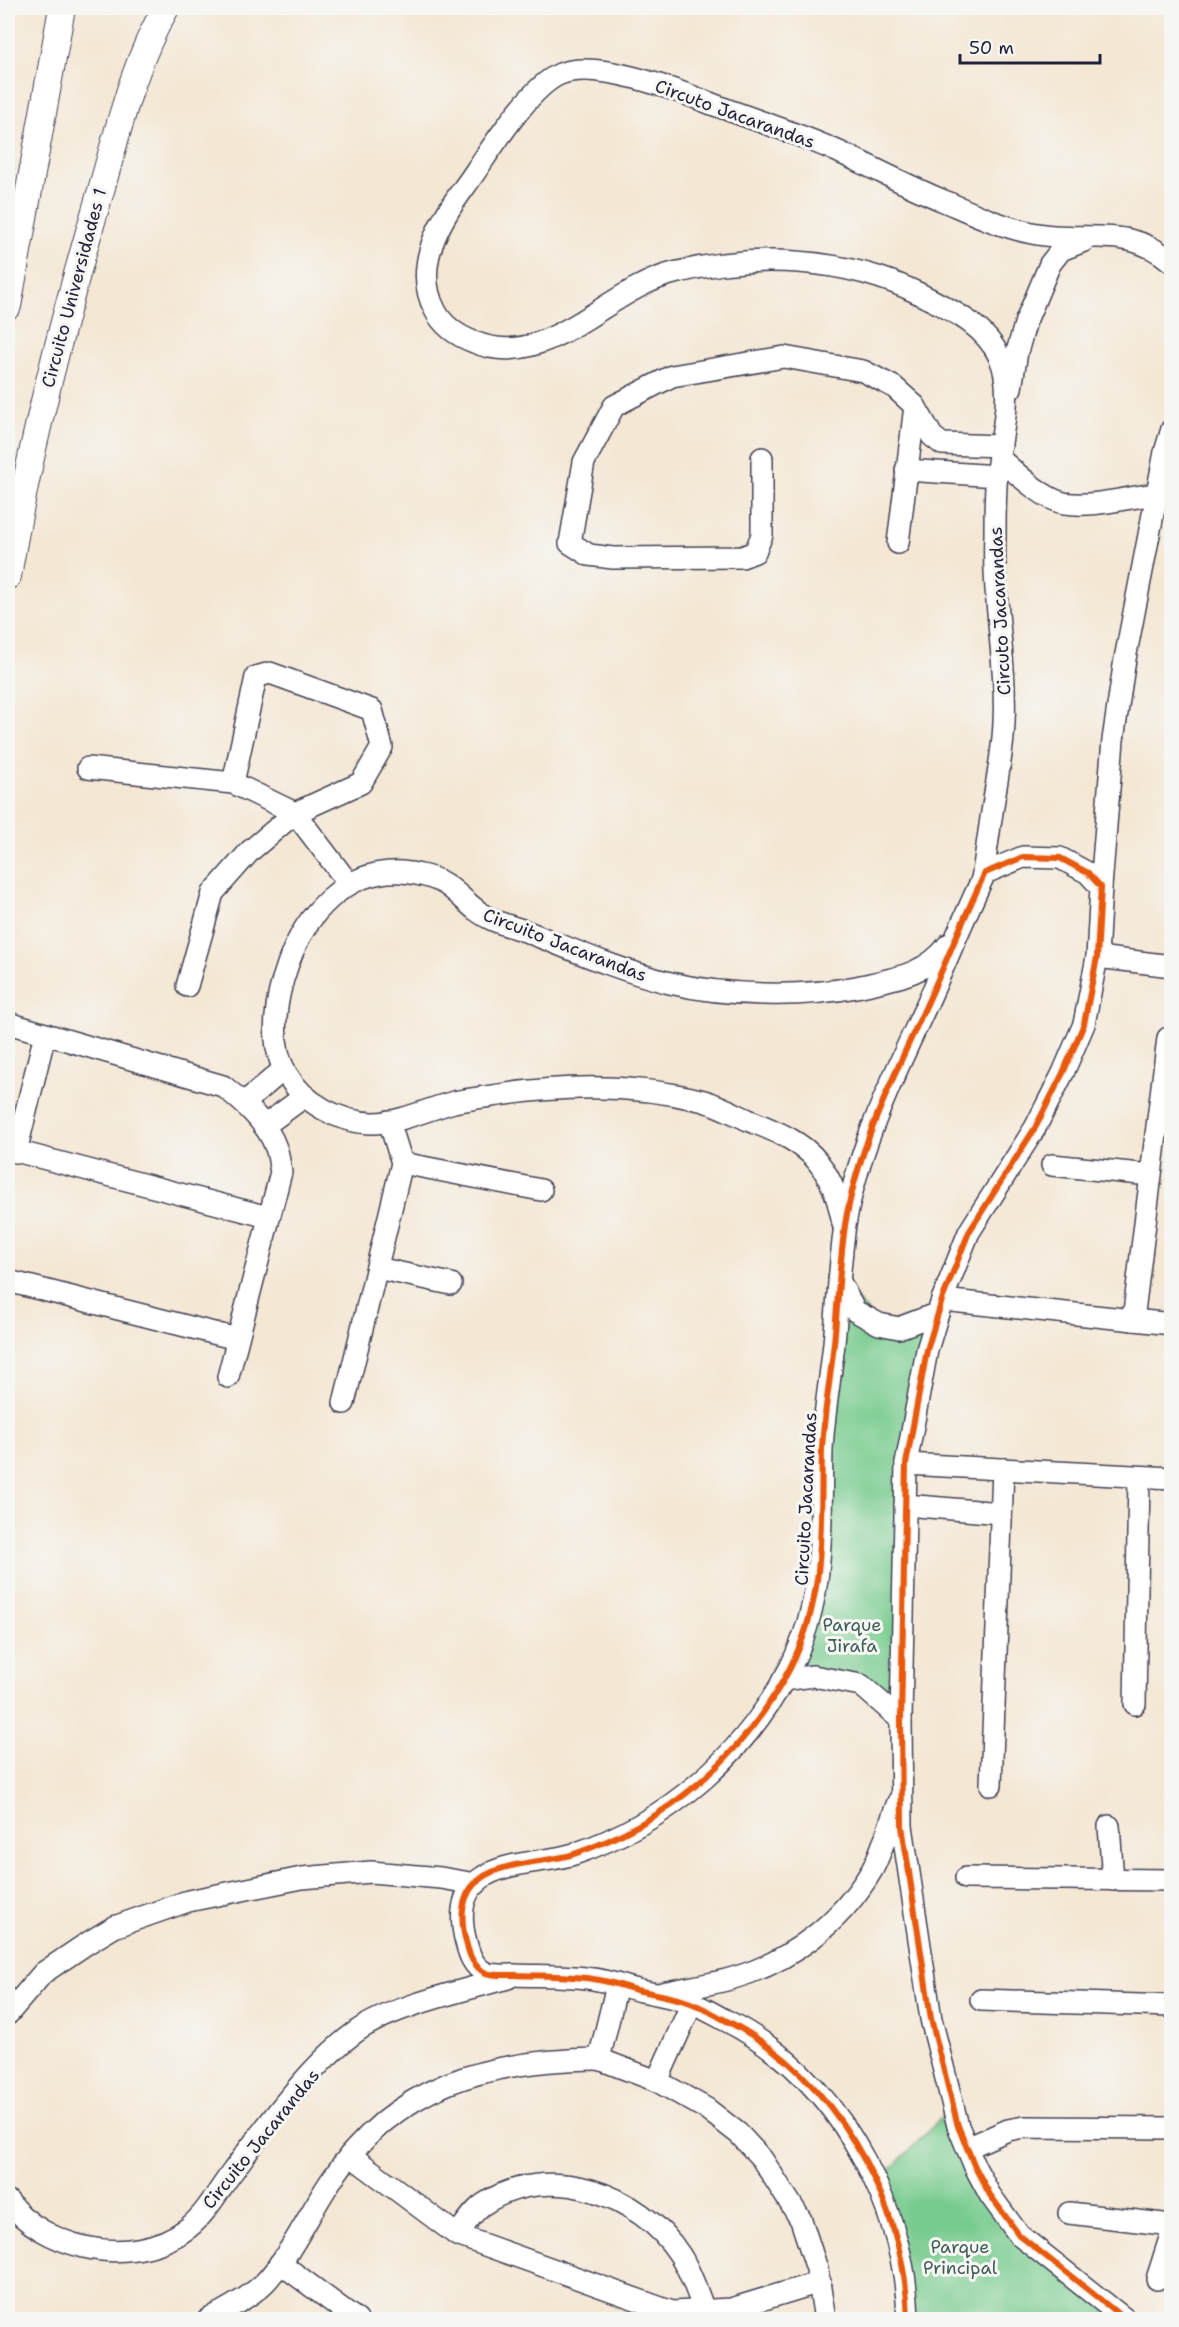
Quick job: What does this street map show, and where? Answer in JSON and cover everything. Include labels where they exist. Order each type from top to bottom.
[{"type":"main road","points":[[8,306],[62,8]]},
{"type":"main road","name":"Circuito Universidades 1","points":[[8,576],[45,391],[75,276],[135,75],[157,22],[166,8]]},
{"type":"street","name":"Circuto Jacarandas","points":[[844,1234],[866,1147],[885,1091],[982,879],[1000,770],[1004,725],[1002,653],[996,605],[994,560],[999,460],[1006,408],[1003,368],[987,336],[961,316],[900,285],[864,272],[824,265],[764,261],[674,273],[636,287],[548,340],[522,349],[490,348],[462,337],[446,325],[435,311],[426,281],[429,251],[438,228],[456,199],[516,115],[534,95],[557,75],[567,72],[591,71],[678,90],[771,124],[834,149],[941,201],[1016,230],[1061,238],[1095,236],[1130,238],[1161,253],[1172,262]]},
{"type":"street","points":[[1006,408],[1014,377],[1017,352],[1026,321],[1050,264],[1061,250],[1095,236]]},
{"type":"street","points":[[762,459],[762,535],[755,552],[742,556],[613,558],[589,555],[570,543],[584,462],[614,406],[672,376],[784,357],[863,371],[894,387],[915,406],[932,436],[942,444],[999,460],[1031,486],[1062,502],[1097,504],[1157,494]]},
{"type":"street","points":[[898,543],[915,406]]},
{"type":"street","points":[[1126,2319],[1019,2235],[990,2195],[958,2126],[931,2019],[902,1826],[904,1505],[906,1464],[927,1350],[940,1307],[969,1232],[1035,1128],[1063,1073],[1084,1024],[1097,957],[1115,728],[1125,659],[1172,429]]},
{"type":"street","points":[[906,470],[999,460]]},
{"type":"street","points":[[187,986],[213,892],[250,851],[295,813],[361,783],[382,747],[372,710],[270,673],[256,677],[233,783]]},
{"type":"street","points":[[88,768],[233,783],[295,813],[349,884]]},
{"type":"street","points":[[982,879],[985,873],[1023,857],[1060,858],[1088,873],[1101,887]]},
{"type":"street","name":"Circuito Jacarandas","points":[[908,2319],[903,2268],[895,2230],[877,2183],[838,2114],[810,2082],[782,2056],[746,2030],[692,2003],[594,1979],[487,1973],[472,1962],[465,1938],[462,1913],[466,1895],[480,1879],[499,1870],[567,1856],[606,1842],[690,1793],[728,1758],[753,1726],[783,1680],[798,1647],[817,1589],[822,1541],[822,1444],[844,1234],[836,1193],[819,1163],[809,1152],[778,1133],[703,1100],[620,1087],[568,1087],[458,1101],[389,1121],[373,1123],[345,1118],[319,1107],[293,1084],[284,1069],[275,1029],[276,1010],[287,965],[311,918],[325,902],[349,884],[361,878],[386,872],[417,874],[443,883],[466,903],[492,920],[636,974],[672,984],[704,989],[806,994],[890,981],[908,976],[925,967],[945,950],[957,935]]},
{"type":"street","points":[[1097,957],[1172,966]]},
{"type":"street","points":[[8,1023],[223,1086],[244,1102],[264,1126],[276,1148],[281,1172],[228,1377]]},
{"type":"street","points":[[45,1034],[12,1150],[268,1217]]},
{"type":"street","points":[[1133,1320],[1168,1038]]},
{"type":"street","points":[[244,1102],[284,1069]]},
{"type":"street","points":[[264,1126],[305,1096]]},
{"type":"street","points":[[344,1403],[402,1163],[389,1121]]},
{"type":"street","points":[[402,1163],[541,1190]]},
{"type":"street","points":[[1052,1165],[1150,1175]]},
{"type":"street","points":[[377,1268],[451,1284]]},
{"type":"street","points":[[838,1280],[855,1311],[879,1324],[899,1328],[940,1307],[1172,1324]]},
{"type":"street","points":[[8,1281],[237,1339]]},
{"type":"street","points":[[906,1464],[1172,1478]]},
{"type":"street","points":[[992,1785],[1003,1470]]},
{"type":"street","points":[[1135,1704],[1139,1477]]},
{"type":"street","points":[[904,1505],[1001,1513]]},
{"type":"street","points":[[783,1680],[813,1676],[861,1684],[901,1720]]},
{"type":"street","name":"Circuito Jacarandas","points":[[656,1994],[731,1979],[775,1963],[818,1934],[847,1906],[873,1869],[902,1792]]},
{"type":"street","points":[[1109,1826],[1113,1880]]},
{"type":"street","points":[[8,2014],[43,1973],[86,1944],[114,1928],[188,1901],[302,1878],[371,1872],[441,1878],[476,1884]]},
{"type":"street","points":[[966,1878],[1172,1880]]},
{"type":"street","name":"Circuito Jacarandas","points":[[8,2201],[17,2213],[36,2227],[65,2242],[102,2251],[138,2249],[165,2241],[189,2227],[208,2206],[286,2102],[358,2031],[399,2012],[519,1975]]},
{"type":"street","points":[[599,2059],[617,1985]]},
{"type":"street","points":[[981,2000],[1172,2006]]},
{"type":"street","points":[[657,2081],[692,2003]]},
{"type":"street","points":[[208,2319],[238,2302],[267,2280],[350,2155],[375,2127],[408,2103],[449,2082],[493,2069],[551,2060],[599,2059],[657,2081],[707,2109],[739,2134],[762,2159],[801,2220],[820,2282],[825,2319]]},
{"type":"street","points":[[967,2148],[1008,2130],[1024,2127],[1172,2128]]},
{"type":"street","points":[[350,2155],[457,2235],[672,2312],[731,2309],[820,2282]]},
{"type":"street","points":[[457,2235],[482,2205],[515,2187],[550,2182],[586,2188],[624,2204],[658,2230],[680,2255],[695,2284],[704,2310]]},
{"type":"street","points":[[1069,2213],[1172,2225]]},
{"type":"street","points":[[1157,2278],[1172,2232]]},
{"type":"street","points":[[280,2263],[357,2319]]},
{"type":"green space","name":"Parque Jirafa","points":[[838,1280],[879,1324],[938,1313],[904,1497],[901,1720],[853,1684],[783,1680],[805,1630]]},
{"type":"green space","name":"Parque Principal","points":[[952,2107],[990,2195],[1126,2319],[906,2319],[877,2183]]},
{"type":"cycle path","points":[[908,2320],[901,2258],[883,2199],[865,2161],[838,2117],[805,2078],[787,2061],[746,2031],[682,2000],[593,1979],[486,1973],[475,1964],[470,1956],[464,1934],[463,1908],[473,1885],[490,1873],[574,1854],[641,1824],[672,1804],[700,1782],[750,1730],[790,1668],[802,1641],[816,1587],[821,1533],[824,1420],[834,1347],[845,1225],[858,1168],[889,1086],[985,873],[1023,857],[1060,858],[1088,873],[1101,887],[1097,957],[1084,1024],[1063,1073],[1035,1128],[969,1232],[942,1300],[927,1350],[906,1464],[901,1720],[902,1826],[931,2019],[958,2126],[975,2167],[990,2195],[1019,2235],[1126,2320]]}]
